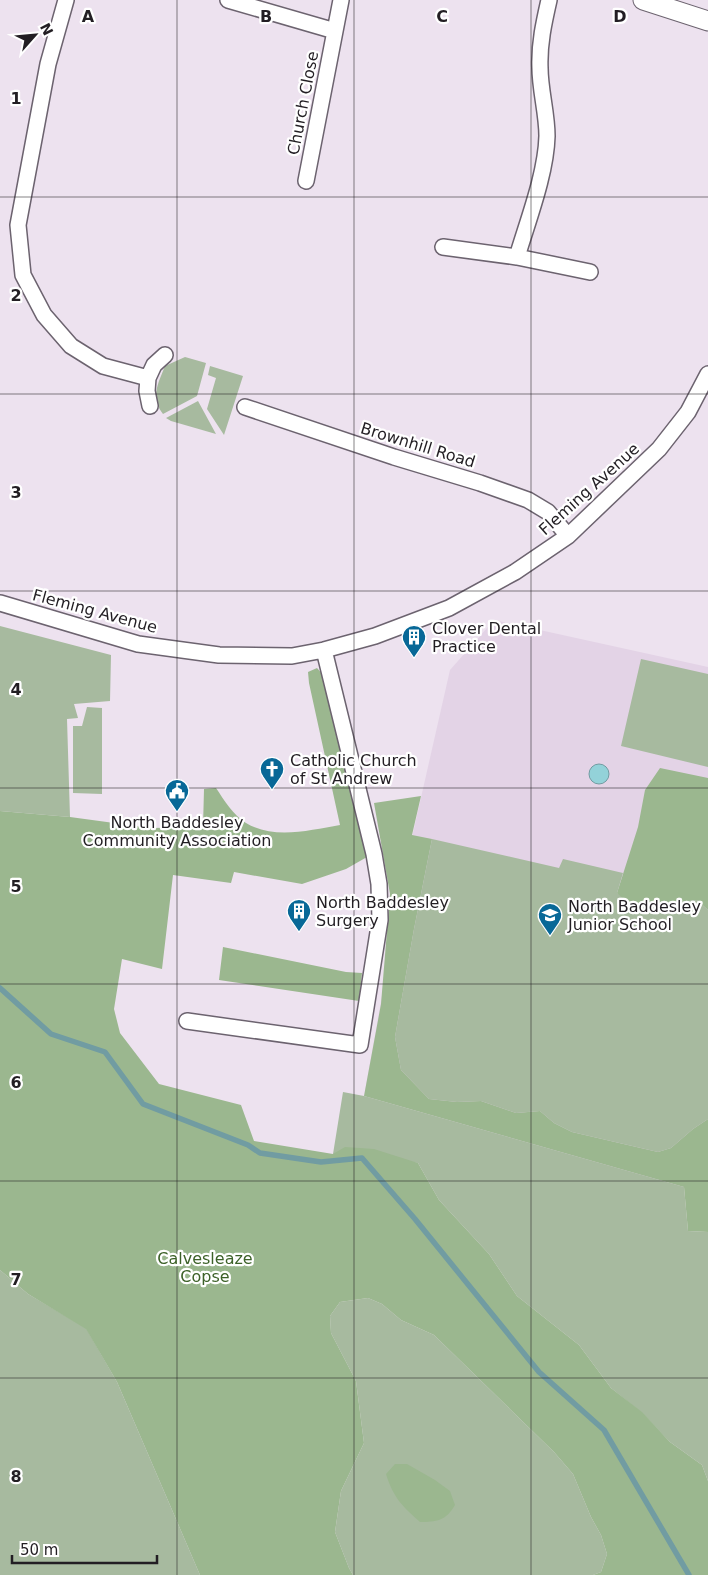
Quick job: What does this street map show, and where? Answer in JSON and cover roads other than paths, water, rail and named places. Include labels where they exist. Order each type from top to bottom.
[{"type":"street","points":[[66,0],[48,64],[18,225],[23,275],[44,315],[71,346],[103,366],[148,378]]},
{"type":"street","name":"Church Close","points":[[228,0],[335,32]]},
{"type":"street","name":"Church Close","points":[[306,181],[340,0]]},
{"type":"street","points":[[517,257],[541,175],[547,136],[540,68],[540,41],[549,0]]},
{"type":"street","points":[[643,0],[708,21]]},
{"type":"street","points":[[443,247],[517,257],[590,272]]},
{"type":"street","points":[[150,406],[147,391],[148,378],[154,365],[165,355]]},
{"type":"street","name":"Fleming Avenue","points":[[0,603],[138,644],[211,654],[292,656],[324,650],[375,636],[449,608],[515,572],[568,536],[659,449],[688,412],[708,374]]},
{"type":"street","name":"Brownhill Road","points":[[245,407],[406,461],[480,482],[528,500],[548,512],[568,536]]},
{"type":"street","points":[[187,1021],[360,1045],[380,920],[379,884],[374,854],[324,650]]},
{"type":"water","points":[[595,764],[603,764],[609,770],[609,778],[603,784],[595,784],[589,778],[589,770]]},
{"type":"waterway","points":[[0,988],[51,1034],[105,1052],[143,1104],[248,1145],[260,1153],[321,1162],[362,1158],[415,1219],[539,1372],[604,1430],[689,1575]]},
{"type":"place","name":"Clover Dental Practice","points":[[414,658]]},
{"type":"place","name":"Catholic Church of St Andrew","points":[[272,790]]},
{"type":"place","name":"North Baddesley Community Association","points":[[177,812]]},
{"type":"place","name":"North Baddesley Surgery","points":[[299,932]]},
{"type":"place","name":"North Baddesley Junior School","points":[[550,936]]},
{"type":"park label","name":"Calvesleaze Copse","points":[[205,1267]]}]
